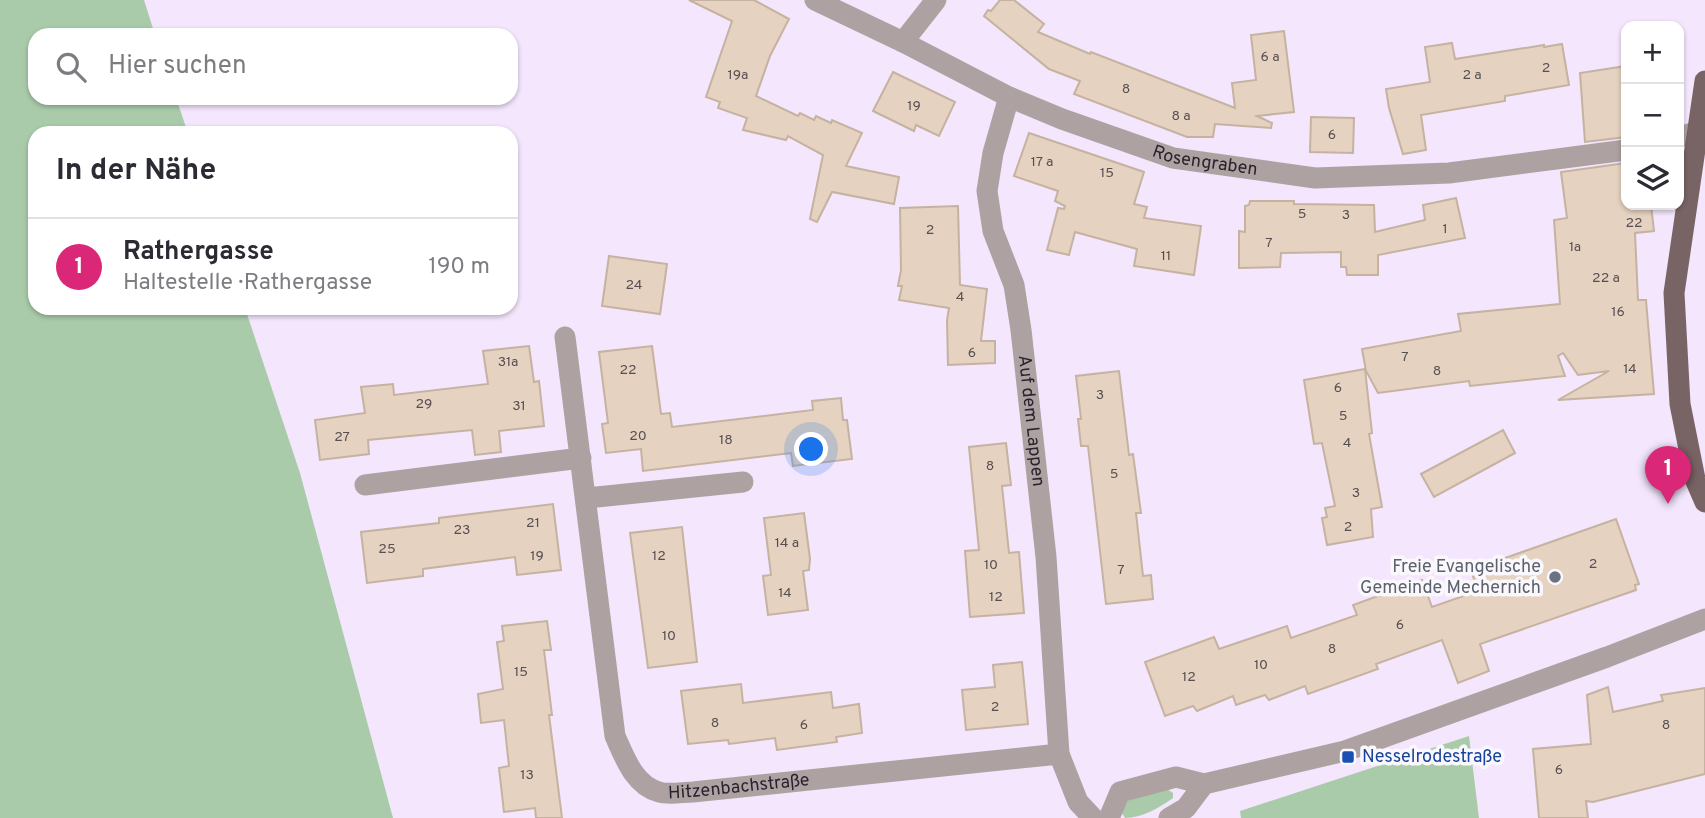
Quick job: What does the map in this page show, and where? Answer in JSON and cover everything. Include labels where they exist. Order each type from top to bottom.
[{"type":"main road","points":[[1705,81],[1693,132],[1674,293],[1680,404],[1695,479],[1705,502]]},
{"type":"street","name":"Rosengraben","points":[[815,0],[1009,97],[1062,119],[1173,158],[1315,178],[1449,173],[1621,151]]},
{"type":"street","points":[[903,42],[936,0]]},
{"type":"street","name":"Auf dem Lappen","points":[[1009,97],[993,153],[987,191],[993,231],[1014,285],[1026,370],[1046,557],[1059,754]]},
{"type":"street","name":"Hitzenbachstraße","points":[[565,337],[615,736],[629,768],[646,786],[661,793],[693,792],[1059,754]]},
{"type":"street","points":[[365,485],[581,458]]},
{"type":"street","points":[[587,498],[743,482]]},
{"type":"street","points":[[1109,818],[1120,792],[1176,777],[1204,784],[1345,751],[1705,619]]},
{"type":"street","points":[[1059,754],[1079,802],[1093,818]]},
{"type":"street","points":[[1169,818],[1186,808],[1204,784]]},
{"type":"green space","points":[[0,0],[144,0],[153,28],[28,28],[28,105],[178,105],[186,126],[28,126],[28,315],[247,315],[300,473],[393,818],[0,818]]},
{"type":"green space","points":[[1469,736],[1479,818],[1241,818],[1240,811]]},
{"type":"green space","points":[[1167,789],[1173,793],[1173,798],[1150,812],[1125,818],[1120,810],[1127,801]]},
{"type":"building","points":[[689,0],[754,0],[789,19],[770,56],[756,96],[798,116],[800,113],[814,120],[816,116],[831,123],[832,120],[862,133],[846,166],[899,177],[894,204],[832,192],[817,222],[810,219],[823,155],[788,136],[786,140],[743,130],[747,118],[718,108],[720,102],[706,97],[732,21]]},
{"type":"building","points":[[1000,0],[1014,0],[1044,24],[1038,32],[1235,108],[1232,83],[1256,80],[1251,35],[1284,31],[1294,112],[1257,116],[1272,123],[1271,128],[1215,124],[1213,137],[1187,137],[1074,94],[1080,81],[1049,69],[984,16]]},
{"type":"building","points":[[1452,43],[1455,59],[1562,44],[1569,85],[1505,96],[1505,101],[1421,115],[1426,150],[1403,154],[1386,89],[1430,82],[1425,47]]},
{"type":"building","points":[[1621,67],[1621,138],[1585,142],[1580,73]]},
{"type":"building","points":[[893,72],[955,102],[939,136],[916,125],[914,131],[873,111]]},
{"type":"building","points":[[1311,117],[1354,118],[1353,153],[1310,152]]},
{"type":"building","points":[[1029,133],[1144,172],[1134,204],[1147,207],[1144,218],[1201,226],[1194,275],[1134,266],[1137,249],[1075,232],[1069,255],[1047,250],[1058,208],[1064,209],[1065,206],[1055,201],[1058,191],[1014,176]]},
{"type":"building","points":[[1621,164],[1621,210],[1652,210],[1654,231],[1635,233],[1638,300],[1646,300],[1654,394],[1558,400],[1609,371],[1578,375],[1563,353],[1558,356],[1565,376],[1470,386],[1469,381],[1378,393],[1366,371],[1362,349],[1461,331],[1458,314],[1560,304],[1554,220],[1567,218],[1561,172]]},
{"type":"building","points":[[1456,198],[1465,238],[1378,255],[1378,275],[1347,275],[1346,267],[1341,267],[1341,252],[1281,253],[1280,267],[1239,268],[1239,231],[1245,232],[1245,206],[1249,205],[1250,201],[1374,205],[1375,232],[1425,220],[1423,205]]},
{"type":"building","points":[[958,206],[960,285],[987,289],[981,341],[995,341],[995,363],[948,365],[949,308],[899,300],[902,286],[898,286],[901,270],[900,208]]},
{"type":"building","points":[[609,256],[667,264],[660,314],[602,306]]},
{"type":"building","points":[[529,346],[534,382],[539,381],[544,426],[499,431],[501,452],[475,455],[472,430],[368,440],[369,454],[320,460],[315,420],[365,413],[361,387],[393,384],[394,395],[488,384],[483,351]]},
{"type":"building","points":[[652,346],[661,414],[670,413],[672,427],[813,410],[812,401],[841,398],[852,459],[793,466],[791,453],[643,471],[641,449],[606,453],[602,424],[608,423],[599,352]]},
{"type":"building","points":[[1365,369],[1372,433],[1369,434],[1382,507],[1371,509],[1373,537],[1327,545],[1322,518],[1327,517],[1325,508],[1335,506],[1322,443],[1314,444],[1304,380]]},
{"type":"building","points":[[1119,371],[1129,455],[1133,454],[1141,513],[1136,513],[1143,576],[1151,575],[1153,599],[1106,604],[1088,446],[1081,446],[1076,376]]},
{"type":"building","points":[[1503,430],[1515,453],[1434,497],[1421,474]]},
{"type":"building","points":[[1006,443],[1011,485],[1002,486],[1009,553],[1019,552],[1024,613],[970,617],[965,551],[979,550],[969,447]]},
{"type":"building","points":[[553,504],[561,570],[517,575],[515,557],[423,569],[423,576],[367,583],[361,532],[439,523],[439,518]]},
{"type":"building","points":[[804,513],[810,559],[809,570],[803,571],[808,610],[768,615],[763,576],[771,575],[764,518]]},
{"type":"building","points":[[1616,519],[1639,584],[1635,585],[1636,590],[1480,644],[1489,671],[1458,683],[1442,640],[1376,664],[1378,669],[1308,694],[1305,686],[1269,700],[1265,695],[1236,705],[1233,696],[1197,711],[1193,706],[1165,716],[1145,662],[1214,637],[1219,649],[1287,626],[1291,638],[1357,615],[1353,605],[1422,580],[1432,607],[1478,591],[1471,570]]},
{"type":"building","points":[[682,527],[697,662],[648,668],[630,533]]},
{"type":"building","points":[[547,621],[551,650],[544,650],[562,818],[536,818],[535,808],[504,812],[499,768],[509,766],[504,720],[481,723],[478,694],[503,689],[497,642],[504,641],[502,626]]},
{"type":"building","points":[[1022,662],[1028,724],[966,730],[962,690],[995,687],[993,665]]},
{"type":"building","points":[[741,684],[743,703],[831,692],[833,708],[859,704],[862,733],[836,737],[837,742],[777,750],[775,738],[729,744],[728,740],[688,744],[681,691]]},
{"type":"building","points":[[1608,687],[1613,712],[1663,701],[1661,695],[1705,688],[1705,774],[1593,802],[1586,801],[1588,818],[1539,818],[1533,749],[1591,744],[1587,695]]},
{"type":"place","name":"Rathergasse","points":[[1668,504]]},
{"type":"place","name":"Freie Evangelische Gemeinde Mechernich","points":[[1555,577]]},
{"type":"place","name":"Nesselrodestraße","points":[[1348,757]]}]
